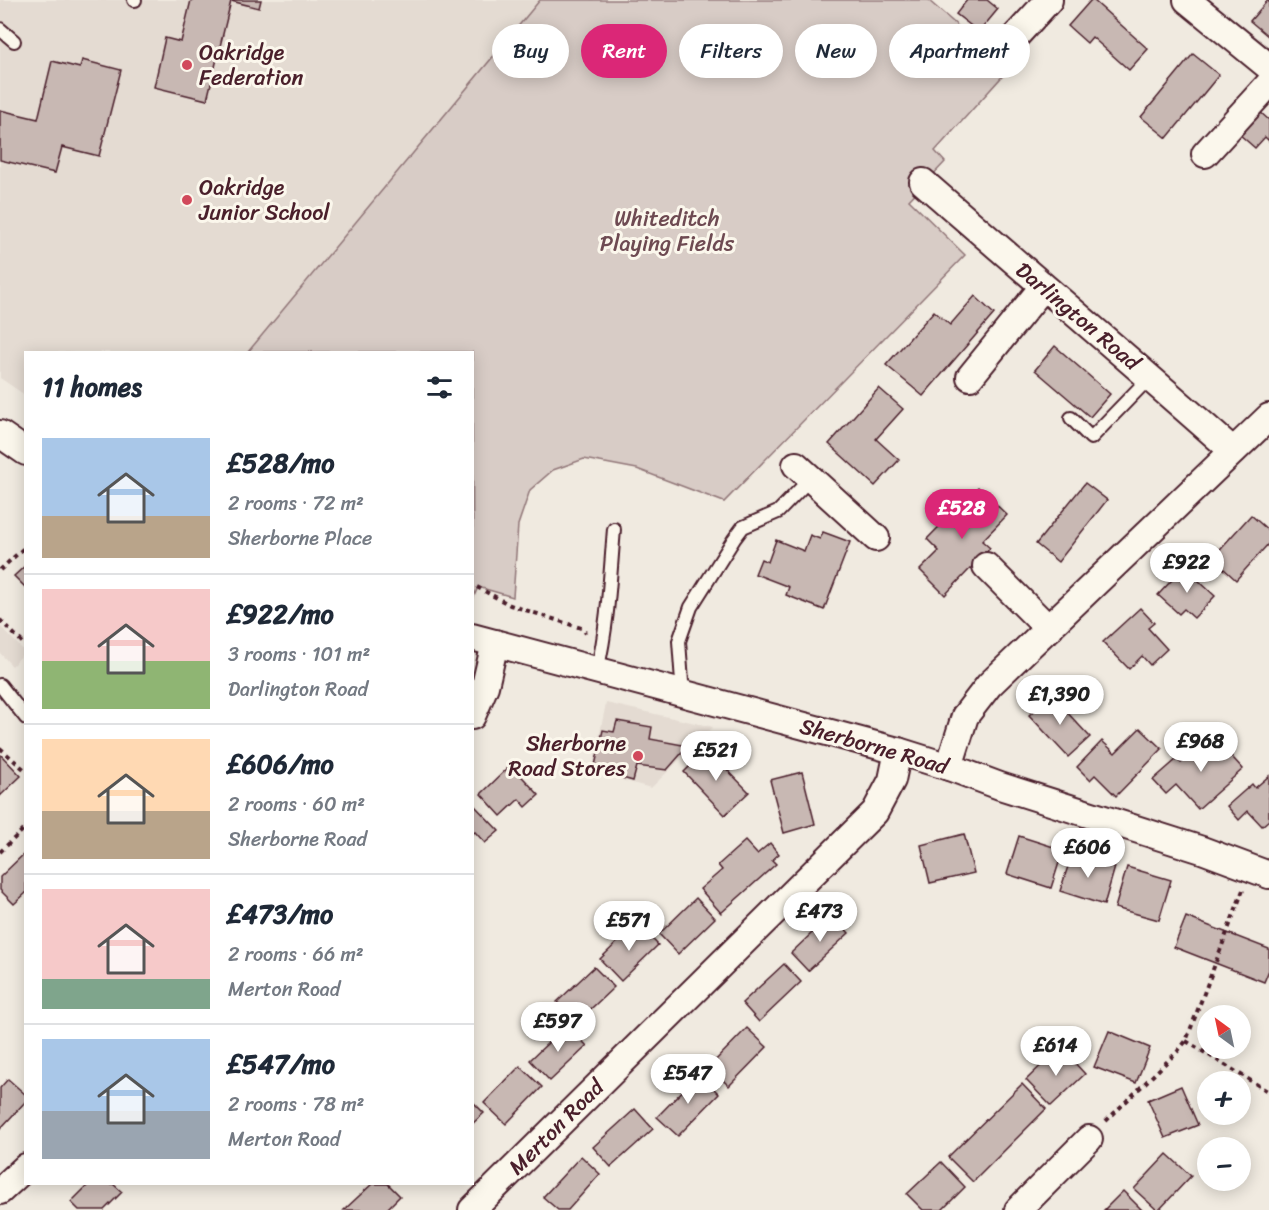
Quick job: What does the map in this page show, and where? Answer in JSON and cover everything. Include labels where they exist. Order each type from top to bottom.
[{"type":"street","points":[[1028,24],[1049,0]]},
{"type":"street","points":[[1187,0],[1269,67]]},
{"type":"street","points":[[1205,154],[1269,84]]},
{"type":"street","name":"Darlington Road","points":[[923,182],[1233,451]]},
{"type":"street","points":[[970,377],[1043,287]]},
{"type":"street","points":[[949,767],[965,716],[989,685],[1269,417]]},
{"type":"street","points":[[0,434],[24,451]]},
{"type":"street","points":[[803,472],[876,538]]},
{"type":"street","points":[[986,566],[1049,629]]},
{"type":"street","points":[[474,711],[485,686],[484,640]]},
{"type":"street","name":"Sherborne Road","points":[[484,640],[599,662],[679,692],[898,751],[1202,850],[1260,872]]},
{"type":"street","name":"Merton Road","points":[[472,1210],[876,812],[892,780],[898,751]]},
{"type":"street","points":[[1018,1210],[1089,1139]]},
{"type":"street","points":[[0,1191],[24,1169]]},
{"type":"lane","points":[[0,29],[14,41]]},
{"type":"lane","points":[[1071,418],[1091,438],[1150,377]]},
{"type":"lane","points":[[679,692],[681,682],[679,641],[692,607],[743,527],[778,512],[803,472]]},
{"type":"lane","points":[[599,662],[607,615],[614,530]]},
{"type":"lane","points":[[0,686],[24,716]]},
{"type":"path","points":[[0,570],[24,548]]},
{"type":"path","points":[[477,588],[510,605],[581,628],[599,662]]},
{"type":"path","points":[[0,620],[24,644]]},
{"type":"path","points":[[0,748],[24,769]]},
{"type":"path","points":[[0,852],[24,829]]},
{"type":"path","points":[[1089,1139],[1186,1041],[1260,872]]},
{"type":"path","points":[[1186,1041],[1269,1092]]},
{"type":"shaded area","name":"Oakridge Junior School","points":[[0,0],[540,0],[520,24],[492,24],[492,58],[249,351],[24,351],[24,394],[0,378]]},
{"type":"shaded area","points":[[0,626],[24,653],[12,666],[0,653]]},
{"type":"shaded area","points":[[606,703],[713,727],[651,788],[592,772]]},
{"type":"green space","name":"Whiteditch Playing Fields","points":[[540,0],[928,0],[955,24],[889,24],[889,78],[1001,78],[935,151],[945,162],[909,200],[965,255],[724,502],[637,469],[584,459],[553,470],[530,490],[518,525],[513,597],[478,587],[474,597],[474,351],[249,351],[492,58],[492,78],[569,78],[569,24],[520,24]]},
{"type":"building","name":"Oakridge Federation","points":[[191,0],[261,0],[259,8],[231,1],[207,100],[154,87],[165,38],[181,42]]},
{"type":"building","points":[[967,0],[987,0],[998,9],[986,24],[969,24],[956,14]]},
{"type":"building","points":[[1091,0],[1148,49],[1129,70],[1092,37],[1087,43],[1068,26]]},
{"type":"building","points":[[1269,0],[1269,37],[1250,21]]},
{"type":"building","points":[[1193,54],[1219,75],[1167,138],[1141,117]]},
{"type":"building","points":[[82,60],[121,70],[99,156],[62,147],[55,173],[0,160],[0,110],[38,119],[52,61],[80,68]]},
{"type":"building","points":[[1259,111],[1269,120],[1269,141],[1265,137],[1255,148],[1239,134]]},
{"type":"building","points":[[975,296],[994,314],[923,396],[886,365],[934,311],[950,325]]},
{"type":"building","points":[[1055,346],[1110,394],[1090,417],[1035,370]]},
{"type":"building","points":[[879,388],[903,409],[876,439],[899,460],[875,486],[829,444]]},
{"type":"building","points":[[1085,483],[1107,500],[1058,562],[1036,544]]},
{"type":"building","points":[[978,487],[1007,515],[982,541],[990,548],[945,595],[920,570],[939,551],[927,539]]},
{"type":"building","points":[[1251,515],[1269,531],[1269,543],[1236,580],[1212,558]]},
{"type":"building","points":[[823,532],[850,542],[824,610],[786,595],[789,587],[755,574],[761,559],[768,562],[776,540],[804,551],[810,535],[820,539]]},
{"type":"building","points":[[24,567],[24,586],[14,576]]},
{"type":"building","points":[[1184,567],[1215,596],[1194,618],[1184,609],[1179,614],[1158,595]]},
{"type":"building","points":[[1140,608],[1154,623],[1148,628],[1167,649],[1150,665],[1142,656],[1129,669],[1103,642]]},
{"type":"building","points":[[1051,695],[1090,737],[1068,757],[1029,715]]},
{"type":"building","name":"Sherborne Road Stores","points":[[617,721],[652,727],[650,739],[688,746],[667,770],[637,766],[633,781],[594,770],[603,730],[614,732]]},
{"type":"building","points":[[1140,728],[1162,749],[1116,796],[1095,775],[1090,780],[1077,767],[1102,741],[1115,753]]},
{"type":"building","points":[[1212,735],[1243,769],[1198,809],[1176,785],[1166,794],[1153,780],[1177,759],[1181,763]]},
{"type":"building","points":[[707,749],[749,792],[725,815],[684,772]]},
{"type":"building","points":[[0,756],[21,776],[0,796]]},
{"type":"building","points":[[511,765],[539,795],[526,807],[519,799],[501,816],[481,794]]},
{"type":"building","points":[[802,772],[815,824],[784,833],[770,780]]},
{"type":"building","points":[[1269,776],[1269,820],[1262,826],[1248,811],[1239,820],[1227,806],[1252,784],[1255,788]]},
{"type":"building","points":[[474,805],[499,831],[485,843],[475,832]]},
{"type":"building","points":[[964,834],[974,873],[930,883],[921,845]]},
{"type":"building","points":[[1019,836],[1063,850],[1051,888],[1007,874]]},
{"type":"building","points":[[745,841],[757,854],[770,843],[779,854],[772,860],[776,864],[721,913],[700,889],[722,870],[718,865]]},
{"type":"building","points":[[24,854],[24,895],[14,904],[0,890],[0,877]]},
{"type":"building","points":[[1072,854],[1115,867],[1104,905],[1060,891]]},
{"type":"building","points":[[1127,867],[1171,880],[1159,920],[1115,908]]},
{"type":"building","points":[[696,898],[715,918],[678,954],[659,934]]},
{"type":"building","points":[[832,914],[849,933],[808,971],[791,953]]},
{"type":"building","points":[[1186,917],[1269,949],[1269,970],[1264,982],[1174,947]]},
{"type":"building","points":[[637,923],[658,945],[621,981],[600,959]]},
{"type":"building","points":[[784,964],[801,982],[759,1022],[742,1003]]},
{"type":"building","points":[[594,967],[614,987],[577,1022],[557,1002]]},
{"type":"building","points":[[567,1025],[587,1046],[550,1081],[530,1060]]},
{"type":"building","points":[[747,1028],[767,1047],[729,1086],[709,1067]]},
{"type":"building","points":[[1109,1031],[1150,1048],[1136,1083],[1094,1067]]},
{"type":"building","points":[[1060,1047],[1085,1074],[1051,1106],[1026,1080]]},
{"type":"building","points":[[520,1066],[542,1087],[506,1124],[484,1103]]},
{"type":"building","points":[[699,1074],[719,1094],[678,1136],[657,1117]]},
{"type":"building","points":[[8,1079],[24,1093],[24,1103],[0,1129],[0,1088]]},
{"type":"building","points":[[1022,1084],[1046,1109],[973,1182],[948,1157]]},
{"type":"building","points":[[1181,1086],[1198,1125],[1165,1138],[1148,1100]]},
{"type":"building","points":[[474,1103],[484,1113],[474,1122]]},
{"type":"building","points":[[635,1109],[653,1129],[611,1167],[593,1147]]},
{"type":"building","points":[[1167,1154],[1191,1176],[1157,1210],[1134,1189]]},
{"type":"building","points":[[581,1156],[600,1174],[568,1210],[558,1210],[543,1197]]},
{"type":"building","points":[[941,1162],[965,1187],[942,1210],[923,1210],[907,1194]]},
{"type":"building","points":[[88,1185],[114,1185],[122,1192],[104,1210],[79,1210],[71,1202]]},
{"type":"building","points":[[371,1185],[389,1185],[400,1196],[386,1210],[344,1210]]},
{"type":"building","points":[[1123,1191],[1142,1210],[1104,1210]]},
{"type":"place","name":"Oakridge Federation","points":[[187,65]]},
{"type":"place","name":"Oakridge Junior School","points":[[187,200]]},
{"type":"place","name":"Sherborne Road Stores","points":[[638,756]]}]
